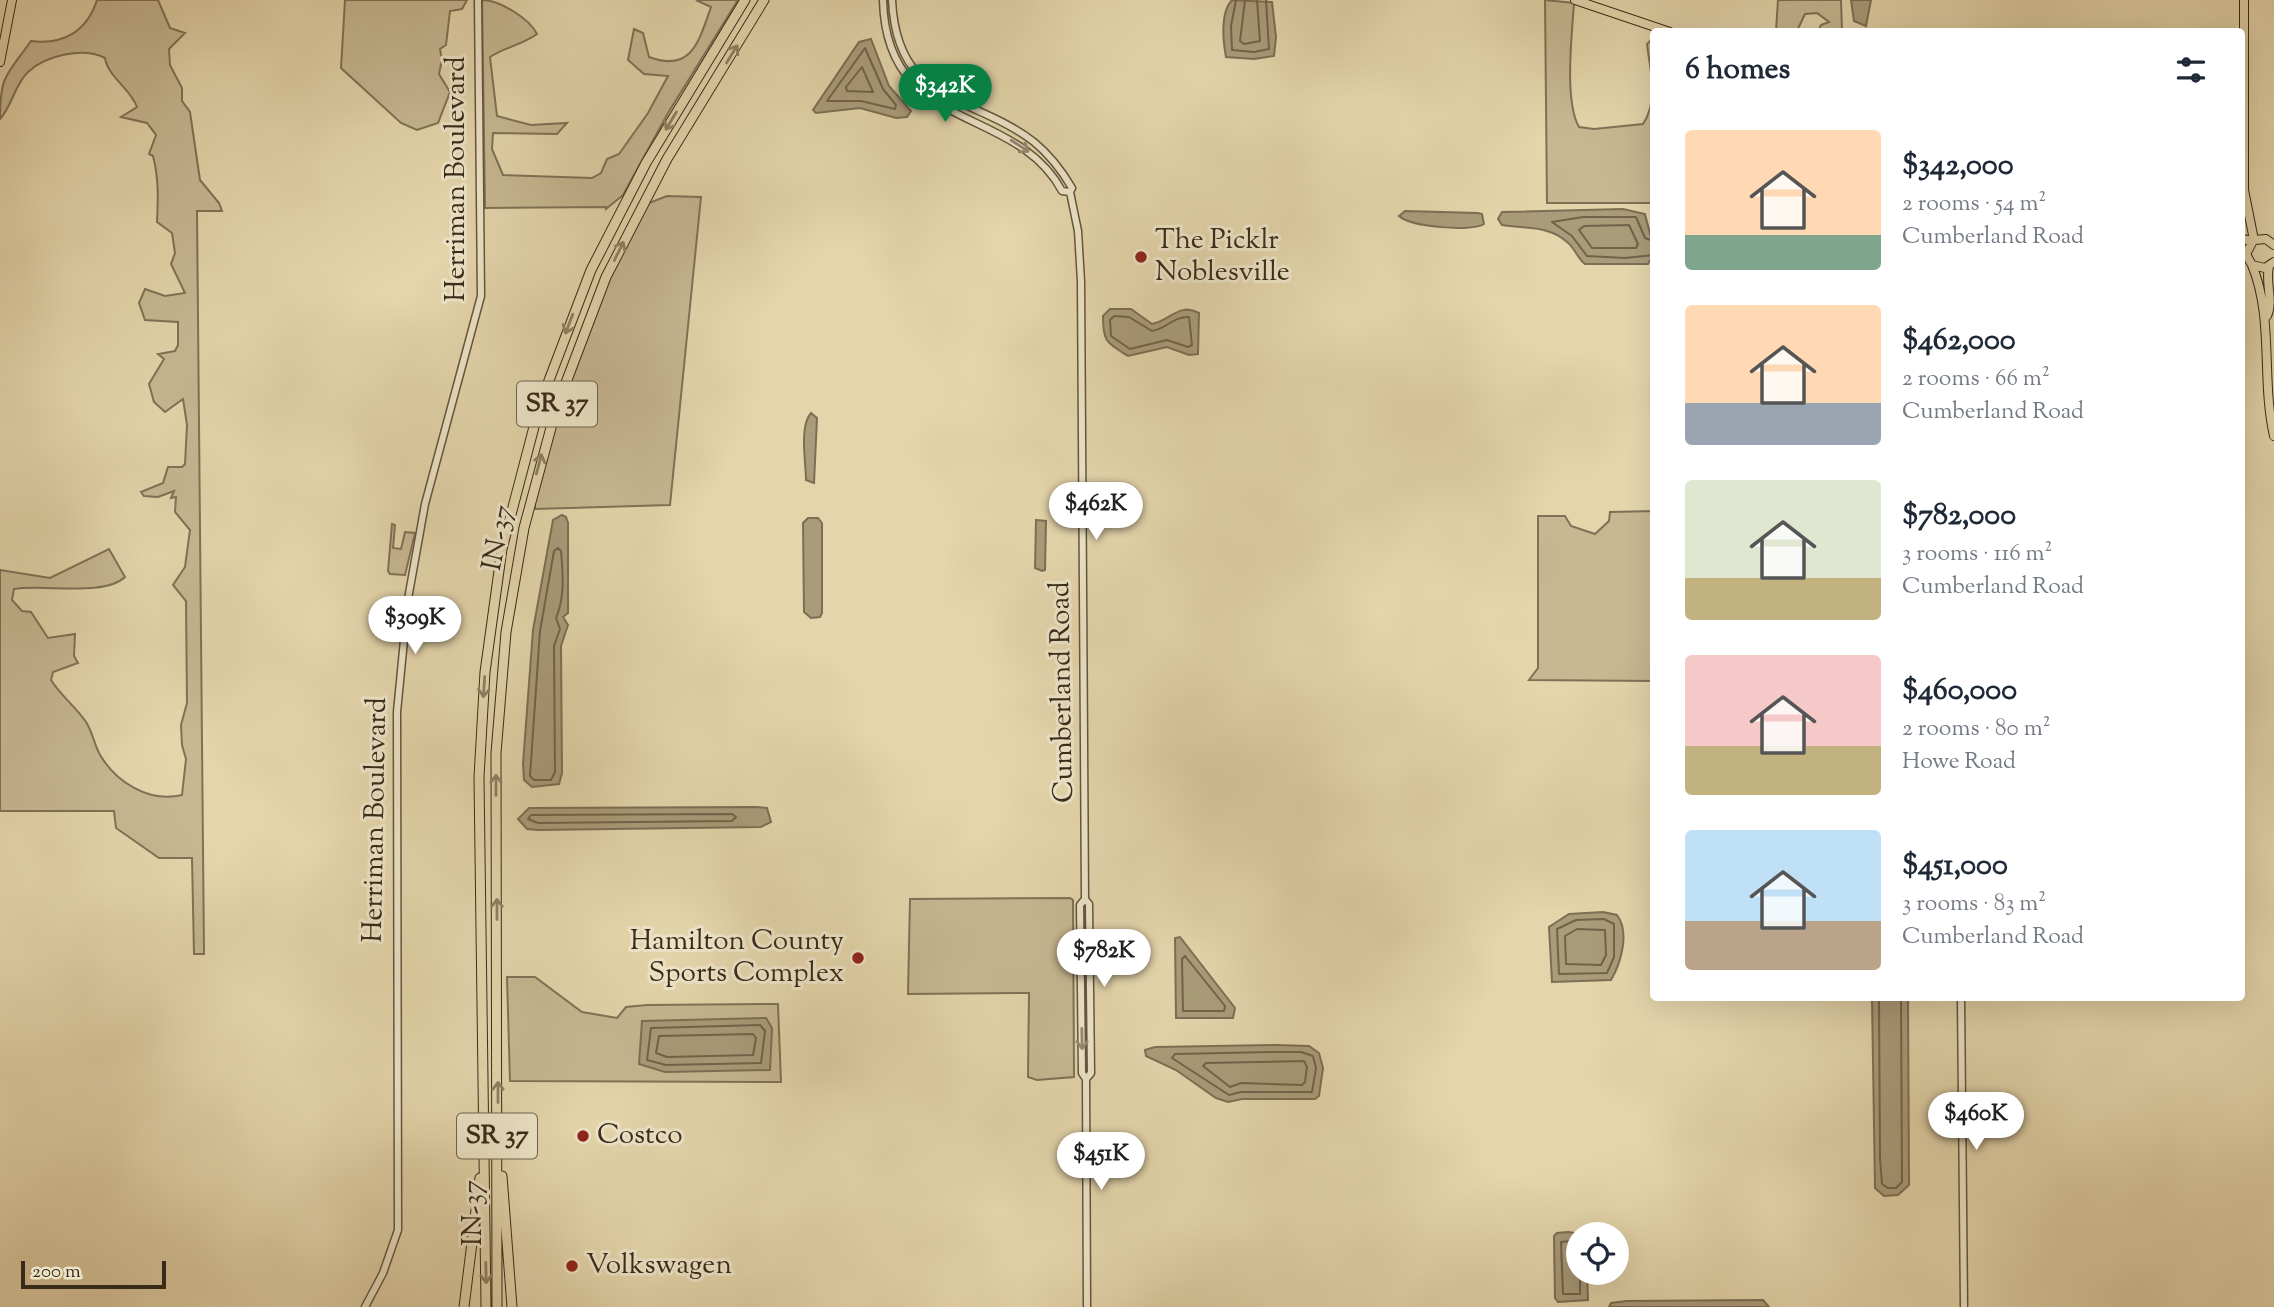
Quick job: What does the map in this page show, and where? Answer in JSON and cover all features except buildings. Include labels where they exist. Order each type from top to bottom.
[{"type":"highway","name":"IN-37","points":[[486,1307],[478,854],[481,727],[490,627],[513,499],[551,370],[602,247],[656,145],[745,0]]},
{"type":"highway","name":"IN-37","points":[[498,1307],[497,741],[509,606],[532,494],[570,367],[618,253],[667,159],[764,0]]},
{"type":"highway","points":[[498,1121],[512,1307]]},
{"type":"highway","points":[[464,1307],[482,1156]]},
{"type":"main road","points":[[0,62],[12,0]]},
{"type":"main road","points":[[1575,0],[1658,28]]},
{"type":"main road","points":[[2244,0],[2244,28]]},
{"type":"main road","points":[[2245,190],[2252,220],[2253,241],[2247,249],[2250,262],[2260,268],[2272,264]]},
{"type":"main road","points":[[2245,235],[2252,220]]},
{"type":"main road","points":[[2252,220],[2272,243]]},
{"type":"main road","points":[[2245,239],[2272,243]]},
{"type":"main road","points":[[2245,253],[2259,279],[2267,316],[2268,399],[2274,436]]},
{"type":"main road","points":[[2267,316],[2270,308],[2266,278],[2272,264]]},
{"type":"street","name":"Herriman Boulevard","points":[[365,1307],[383,1272],[398,1230],[395,775],[406,617],[429,487],[481,296],[478,0]]},
{"type":"street","points":[[883,0],[884,18],[893,49],[919,89],[944,109],[1022,147],[1044,165],[1062,191],[1070,192]]},
{"type":"street","name":"Cumberland Road","points":[[892,0],[894,21],[902,46],[924,80],[951,101],[1034,142],[1061,170],[1072,188],[1070,192],[1078,231],[1081,281],[1085,899],[1089,904],[1091,1073],[1086,1079],[1087,1307]]},
{"type":"street","points":[[1961,1001],[1964,1307]]},
{"type":"shaded area","points":[[97,0],[158,0],[170,28],[185,33],[169,49],[170,65],[182,88],[182,101],[190,112],[200,180],[219,203],[222,211],[197,211],[204,954],[194,954],[192,858],[159,858],[116,828],[114,811],[0,811],[0,570],[50,578],[109,549],[125,577],[115,583],[89,588],[14,589],[12,600],[22,611],[31,612],[48,638],[75,634],[74,656],[78,663],[53,672],[51,680],[86,722],[99,753],[114,773],[145,793],[170,797],[182,795],[186,759],[181,725],[187,703],[186,601],[173,585],[185,567],[190,530],[175,512],[176,497],[171,498],[174,491],[158,497],[144,496],[141,492],[163,483],[168,467],[182,467],[185,464],[187,425],[183,399],[165,412],[154,402],[149,384],[164,359],[158,354],[175,351],[178,345],[178,322],[145,320],[139,303],[145,289],[165,296],[185,293],[171,264],[175,253],[172,233],[157,222],[156,173],[153,156],[149,154],[156,135],[147,123],[121,117],[137,107],[134,100],[110,71],[105,58],[86,53],[54,57],[28,72],[0,119],[1,93],[6,76],[31,41],[54,41],[73,34],[87,20]]},
{"type":"shaded area","points":[[345,0],[467,0],[462,9],[450,11],[446,45],[440,49],[442,60],[439,74],[450,92],[438,123],[417,130],[401,123],[341,68]]},
{"type":"shaded area","points":[[482,0],[497,3],[513,11],[537,34],[490,57],[497,116],[531,125],[567,123],[557,134],[493,133],[492,149],[503,175],[592,178],[601,173],[607,159],[619,154],[648,113],[668,76],[644,74],[628,60],[634,29],[643,33],[649,57],[675,61],[692,51],[711,7],[696,0],[738,0],[668,113],[623,195],[606,209],[485,208]]},
{"type":"shaded area","points":[[1545,0],[1574,3],[1570,85],[1574,115],[1579,127],[1594,129],[1643,124],[1650,108],[1650,203],[1547,203]]},
{"type":"shaded area","points":[[1778,0],[1841,0],[1842,28],[1820,28],[1829,22],[1817,13],[1805,14],[1798,28],[1776,28]]},
{"type":"shaded area","points":[[1650,41],[1650,66],[1647,44]]},
{"type":"shaded area","points":[[667,196],[701,197],[670,505],[535,509],[533,488],[581,338],[641,206]]},
{"type":"shaded area","points":[[1650,511],[1650,681],[1529,680],[1538,668],[1538,516],[1565,516],[1571,526],[1595,534],[1609,521],[1610,512]]},
{"type":"shaded area","points":[[392,524],[395,525],[393,548],[401,549],[405,532],[415,533],[405,575],[390,574],[388,571]]},
{"type":"shaded area","points":[[910,899],[1073,900],[1074,1077],[1037,1080],[1028,1077],[1029,993],[908,994]]},
{"type":"shaded area","points":[[507,977],[535,977],[582,1012],[617,1018],[626,1007],[647,1005],[778,1004],[781,1082],[510,1081]]},
{"type":"water","points":[[1232,0],[1272,2],[1276,37],[1274,56],[1254,59],[1226,57],[1224,19]]},
{"type":"water","points":[[1851,0],[1871,0],[1866,26],[1854,21]]},
{"type":"water","points":[[871,39],[889,86],[911,111],[907,117],[896,118],[860,108],[816,113],[813,110],[859,42]]},
{"type":"water","points":[[1623,209],[1645,214],[1650,233],[1650,260],[1648,264],[1585,264],[1570,244],[1552,233],[1502,225],[1498,219],[1502,212]]},
{"type":"water","points":[[1405,211],[1478,213],[1482,214],[1484,224],[1455,228],[1415,223],[1399,216]]},
{"type":"water","points":[[1110,309],[1131,309],[1152,324],[1180,311],[1192,310],[1199,313],[1198,354],[1189,355],[1167,347],[1128,356],[1110,344],[1105,336],[1103,316]]},
{"type":"water","points":[[811,413],[817,418],[814,483],[806,480],[804,455],[805,427]]},
{"type":"water","points":[[562,515],[568,523],[568,613],[563,617],[568,625],[561,646],[562,773],[559,784],[532,787],[524,780],[523,764],[533,630],[553,520]]},
{"type":"water","points":[[808,518],[818,518],[822,523],[822,613],[820,617],[811,618],[804,612],[803,523]]},
{"type":"water","points":[[1036,520],[1046,521],[1045,570],[1042,571],[1035,568]]},
{"type":"water","points":[[529,808],[767,808],[771,822],[761,827],[538,830],[527,829],[518,819]]},
{"type":"water","points":[[1603,912],[1617,915],[1623,930],[1623,948],[1611,980],[1552,982],[1549,927],[1569,914]]},
{"type":"water","points":[[1180,937],[1235,1008],[1233,1018],[1176,1018],[1175,938]]},
{"type":"water","points":[[1872,1001],[1908,1001],[1909,1185],[1898,1195],[1884,1196],[1875,1188]]},
{"type":"water","points":[[766,1018],[772,1028],[770,1070],[665,1072],[639,1064],[642,1021]]},
{"type":"water","points":[[1309,1046],[1319,1053],[1323,1068],[1319,1096],[1315,1099],[1242,1099],[1228,1102],[1216,1098],[1176,1070],[1146,1056],[1145,1050],[1155,1047]]},
{"type":"water","points":[[1566,1232],[1566,1285],[1587,1285],[1588,1300],[1558,1302],[1555,1298],[1554,1236]]},
{"type":"water","points":[[1763,1300],[1769,1307],[1609,1307],[1611,1303],[1626,1301]]},
{"type":"place","name":"The Picklr Noblesville","points":[[1141,257]]},
{"type":"place","name":"Hamilton County Sports Complex","points":[[858,958]]},
{"type":"place","name":"Costco","points":[[583,1136]]},
{"type":"place","name":"Volkswagen","points":[[572,1266]]}]
